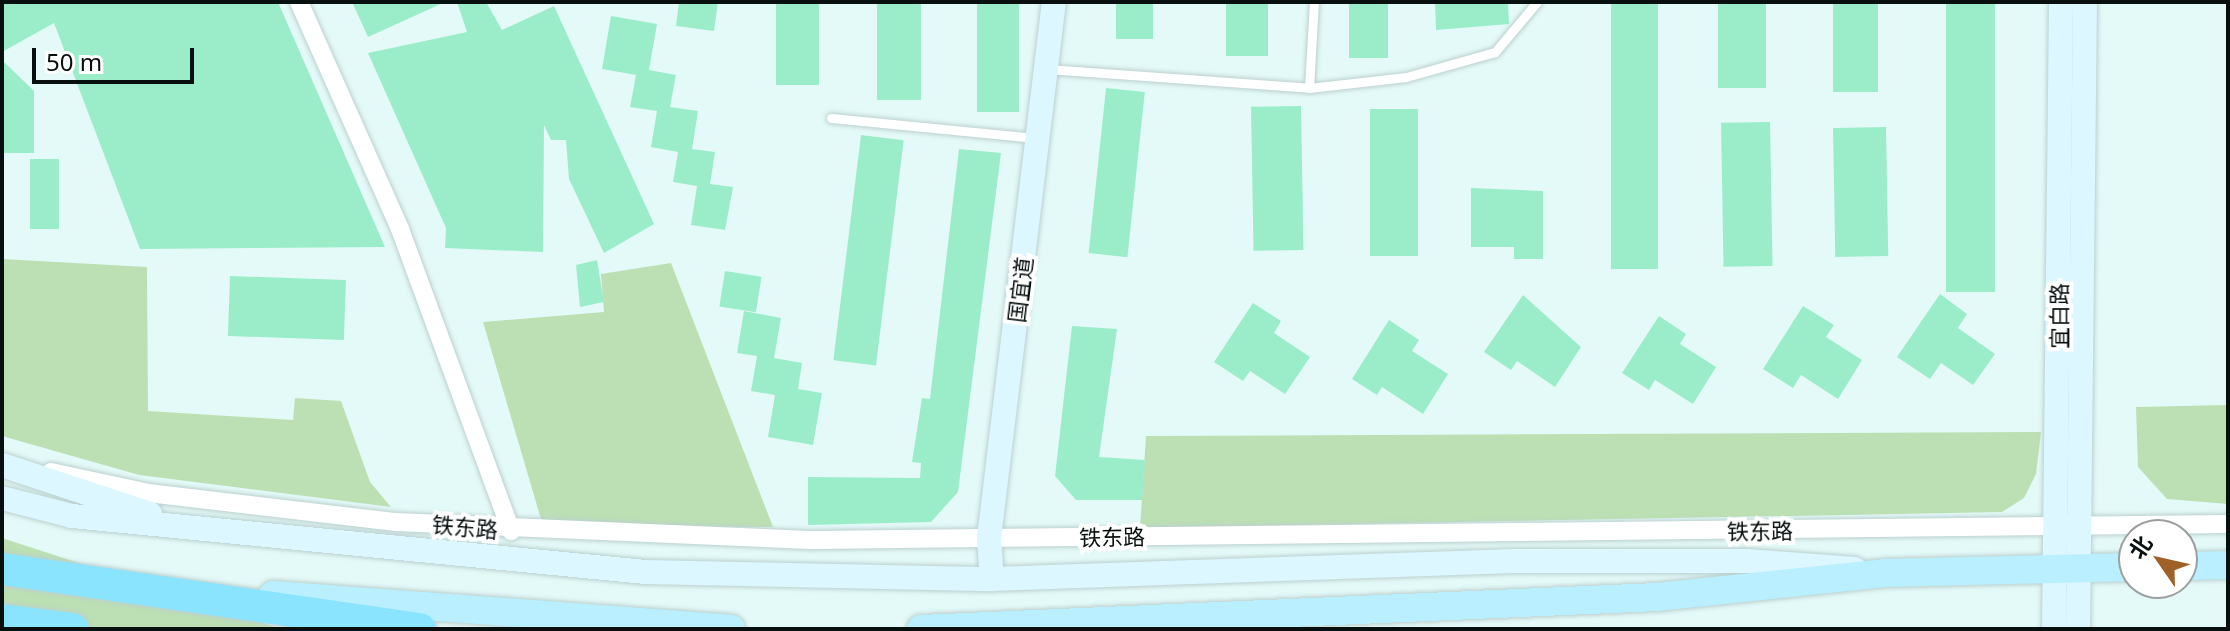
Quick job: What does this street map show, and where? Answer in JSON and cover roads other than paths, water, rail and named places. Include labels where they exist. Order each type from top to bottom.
[{"type":"highway","points":[[2,569],[187,591],[420,629]]},
{"type":"highway","points":[[2,620],[72,629]]},
{"type":"main road","points":[[2198,566],[2228,565]]},
{"type":"main road","name":"铁东路","points":[[1885,573],[2118,567]]},
{"type":"main road","points":[[921,629],[1657,597],[1885,573]]},
{"type":"main road","points":[[187,591],[731,629]]},
{"type":"street","points":[[299,2],[400,229],[511,531]]},
{"type":"street","name":"国宜道","points":[[992,579],[989,538],[1040,138],[1054,2]]},
{"type":"street","name":"宜白路","points":[[2061,2],[2068,528]]},
{"type":"street","name":"宜白路","points":[[2054,629],[2067,568],[2085,2]]},
{"type":"street","name":"铁东路","points":[[2,463],[222,503],[511,531],[989,538],[2228,524]]},
{"type":"street","name":"铁东路","points":[[2,463],[202,530]]},
{"type":"street","name":"铁东路","points":[[2,498],[72,516],[616,570],[992,579],[1515,561],[1747,561],[1885,573]]},
{"type":"street","points":[[2067,568],[2078,629]]},
{"type":"lane","points":[[1309,88],[1314,2]]},
{"type":"lane","points":[[1047,69],[1309,88],[1406,77],[1495,52],[1537,2]]},
{"type":"lane","points":[[831,118],[1040,138]]}]
